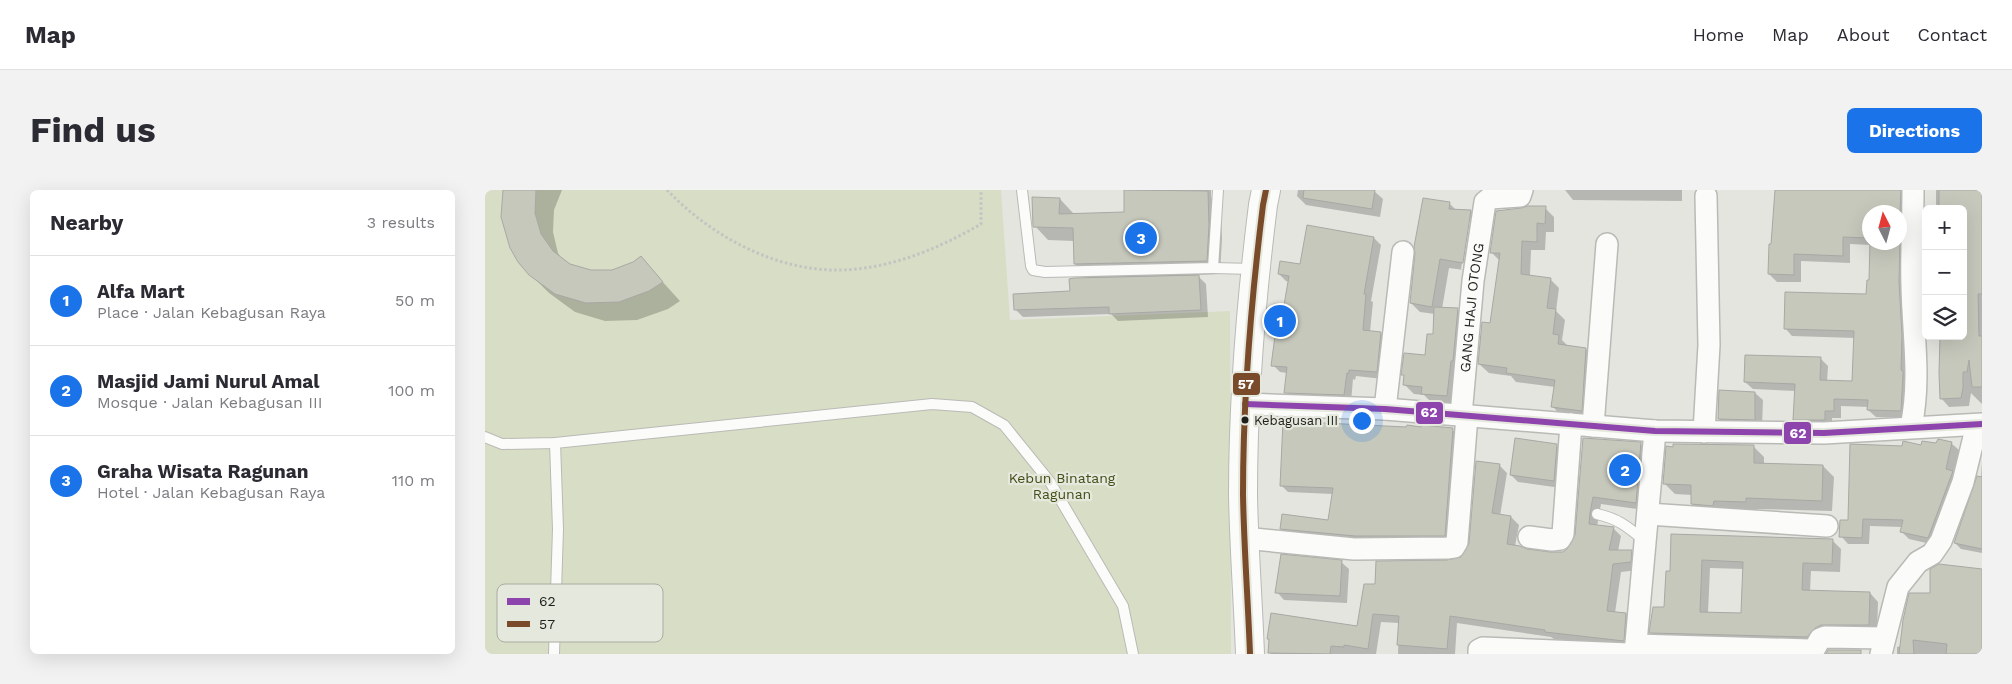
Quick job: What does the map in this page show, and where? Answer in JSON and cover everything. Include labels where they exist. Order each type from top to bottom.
[{"type":"main road","points":[[1250,654],[1244,538],[1245,404],[1249,324],[1266,190]]},
{"type":"street","name":"GANG HAJI OTONG","points":[[1244,538],[1354,549],[1454,547],[1457,542],[1473,281],[1485,202],[1491,198],[1520,196],[1522,190]]},
{"type":"street","points":[[1911,428],[1916,403],[1917,382],[1912,286],[1913,190]]},
{"type":"street","points":[[1704,432],[1709,345],[1706,196]]},
{"type":"street","points":[[1593,426],[1607,244]]},
{"type":"street","points":[[1385,409],[1403,252]]},
{"type":"street","points":[[1245,404],[1385,409],[1655,431],[1824,433],[1911,428],[1979,432]]},
{"type":"street","points":[[1529,537],[1552,540],[1559,539],[1563,534],[1571,424]]},
{"type":"street","points":[[1633,651],[1646,541],[1655,431]]},
{"type":"street","points":[[1824,433],[1835,438],[1908,440],[1979,432]]},
{"type":"street","points":[[1479,654],[1479,650],[1483,648],[1633,651],[1809,650],[1815,648],[1820,639],[1825,638],[1882,646],[1898,587],[1918,562],[1932,554],[1941,541],[1979,432]]},
{"type":"street","points":[[1648,514],[1827,526]]},
{"type":"lane","points":[[1021,190],[1033,270],[1045,272],[1213,268],[1255,269]]},
{"type":"lane","points":[[1213,268],[1218,190]]},
{"type":"lane","points":[[485,437],[503,444],[555,443],[932,404],[972,407],[1004,425],[1050,482],[1123,606],[1133,654]]},
{"type":"lane","points":[[555,443],[558,529],[556,584]]},
{"type":"lane","points":[[1597,514],[1613,517],[1646,541]]},
{"type":"path","points":[[667,190],[699,220],[753,252],[819,270],[829,270],[857,269],[893,262],[923,253],[958,238],[981,224],[981,190]]},
{"type":"green space","name":"Kebun Binatang Ragunan","points":[[485,190],[1001,190],[1010,320],[1230,311],[1231,654],[485,654]]},
{"type":"building","points":[[503,190],[536,190],[535,213],[541,234],[553,251],[570,264],[591,270],[612,270],[633,262],[641,256],[663,282],[649,291],[619,302],[586,303],[555,294],[529,275],[518,262],[510,248],[501,217]]},
{"type":"building","points":[[1124,190],[1208,191],[1207,261],[1074,264],[1073,228],[1033,227],[1032,197],[1060,198],[1059,214],[1124,212]]},
{"type":"building","points":[[1304,190],[1375,190],[1372,209],[1303,198]]},
{"type":"building","points":[[1775,190],[1901,190],[1900,205],[1862,205],[1862,238],[1843,237],[1843,256],[1794,254],[1794,275],[1768,274],[1769,244],[1771,244]]},
{"type":"building","points":[[1939,190],[1982,190],[1982,294],[1978,294],[1979,336],[1982,336],[1982,387],[1972,387],[1969,360],[1967,372],[1963,372],[1961,398],[1940,399],[1940,340],[1967,340],[1967,205],[1939,205]]},
{"type":"building","points":[[1423,198],[1450,202],[1449,209],[1471,210],[1463,263],[1440,259],[1432,307],[1410,303],[1414,247]]},
{"type":"building","points":[[1528,206],[1546,206],[1545,224],[1537,223],[1537,242],[1522,241],[1521,274],[1551,278],[1547,308],[1556,309],[1553,334],[1559,335],[1558,344],[1586,348],[1582,411],[1551,407],[1555,380],[1506,373],[1507,368],[1478,364],[1482,322],[1490,323],[1500,253],[1490,253],[1496,211]]},
{"type":"building","points":[[1307,225],[1374,237],[1364,294],[1366,294],[1363,330],[1381,332],[1377,372],[1349,370],[1344,395],[1284,393],[1287,367],[1271,366],[1275,336],[1270,336],[1274,304],[1284,305],[1289,276],[1278,274],[1280,261],[1300,264]]},
{"type":"building","points":[[1870,250],[1900,250],[1901,370],[1903,371],[1901,411],[1867,410],[1868,400],[1834,399],[1834,411],[1825,411],[1825,420],[1793,420],[1795,384],[1744,382],[1745,355],[1821,357],[1820,380],[1852,381],[1854,331],[1784,329],[1785,292],[1866,294],[1867,280],[1869,280]]},
{"type":"building","points":[[1199,275],[1201,310],[1109,314],[1109,307],[1014,310],[1013,294],[1070,291],[1069,279],[1074,278]]},
{"type":"building","points":[[1434,307],[1458,308],[1453,361],[1451,361],[1447,396],[1421,394],[1422,387],[1403,385],[1404,375],[1401,375],[1404,353],[1425,355],[1427,334],[1433,334]]},
{"type":"building","points":[[1719,390],[1755,392],[1755,420],[1718,419]]},
{"type":"building","points":[[1283,421],[1406,427],[1407,425],[1421,427],[1422,425],[1453,428],[1445,536],[1355,536],[1280,529],[1282,514],[1328,520],[1333,488],[1280,486]]},
{"type":"building","points":[[1515,438],[1557,444],[1554,481],[1510,475]]},
{"type":"building","points":[[1583,438],[1641,442],[1636,503],[1593,497],[1589,524],[1614,527],[1609,550],[1632,550],[1631,562],[1613,564],[1607,611],[1626,613],[1624,641],[1545,632],[1545,630],[1450,616],[1447,649],[1397,645],[1399,616],[1373,614],[1368,649],[1344,645],[1344,647],[1331,646],[1330,654],[1268,653],[1269,639],[1267,639],[1271,613],[1357,626],[1364,584],[1375,584],[1376,561],[1447,560],[1461,557],[1469,543],[1476,461],[1500,464],[1492,513],[1511,516],[1507,544],[1527,549],[1563,552],[1567,549],[1575,535]]},
{"type":"building","points":[[1938,439],[1952,442],[1946,469],[1953,471],[1928,538],[1900,532],[1903,520],[1863,519],[1862,538],[1839,537],[1840,520],[1848,520],[1850,444],[1902,446],[1903,441],[1921,445],[1922,441],[1936,443]]},
{"type":"building","points":[[1673,444],[1754,445],[1754,463],[1823,465],[1822,501],[1746,498],[1746,502],[1714,501],[1713,506],[1691,504],[1691,485],[1663,484],[1666,446],[1673,447]]},
{"type":"building","points":[[1977,476],[1982,477],[1982,549],[1954,543]]},
{"type":"building","points":[[1671,534],[1833,539],[1832,564],[1803,563],[1802,590],[1870,592],[1869,625],[1821,625],[1815,628],[1807,637],[1649,633],[1653,607],[1664,607],[1666,571],[1670,571]],"holes":[[[1702,560],[1743,562],[1741,613],[1700,612]]]},
{"type":"building","points":[[1281,554],[1342,560],[1340,596],[1275,593]]},
{"type":"building","points":[[1939,564],[1982,569],[1982,654],[1946,654],[1947,644],[1913,640],[1914,654],[1899,654],[1903,620],[1909,593],[1930,593],[1930,569]]},
{"type":"building","points":[[1828,650],[1861,650],[1861,654],[1826,654]]},
{"type":"transit line","name":"57","points":[[1250,654],[1244,535],[1244,422],[1251,313],[1266,190]]},
{"type":"transit line","name":"62","points":[[1245,404],[1385,409],[1655,431],[1824,433],[1982,424]]},
{"type":"place","name":"Graha Wisata Ragunan","points":[[1141,238]]},
{"type":"place","name":"Alfa Mart","points":[[1280,321]]},
{"type":"place","name":"Kebagusan III","points":[[1245,420]]},
{"type":"place","name":"Masjid Jami Nurul Amal","points":[[1625,470]]}]
